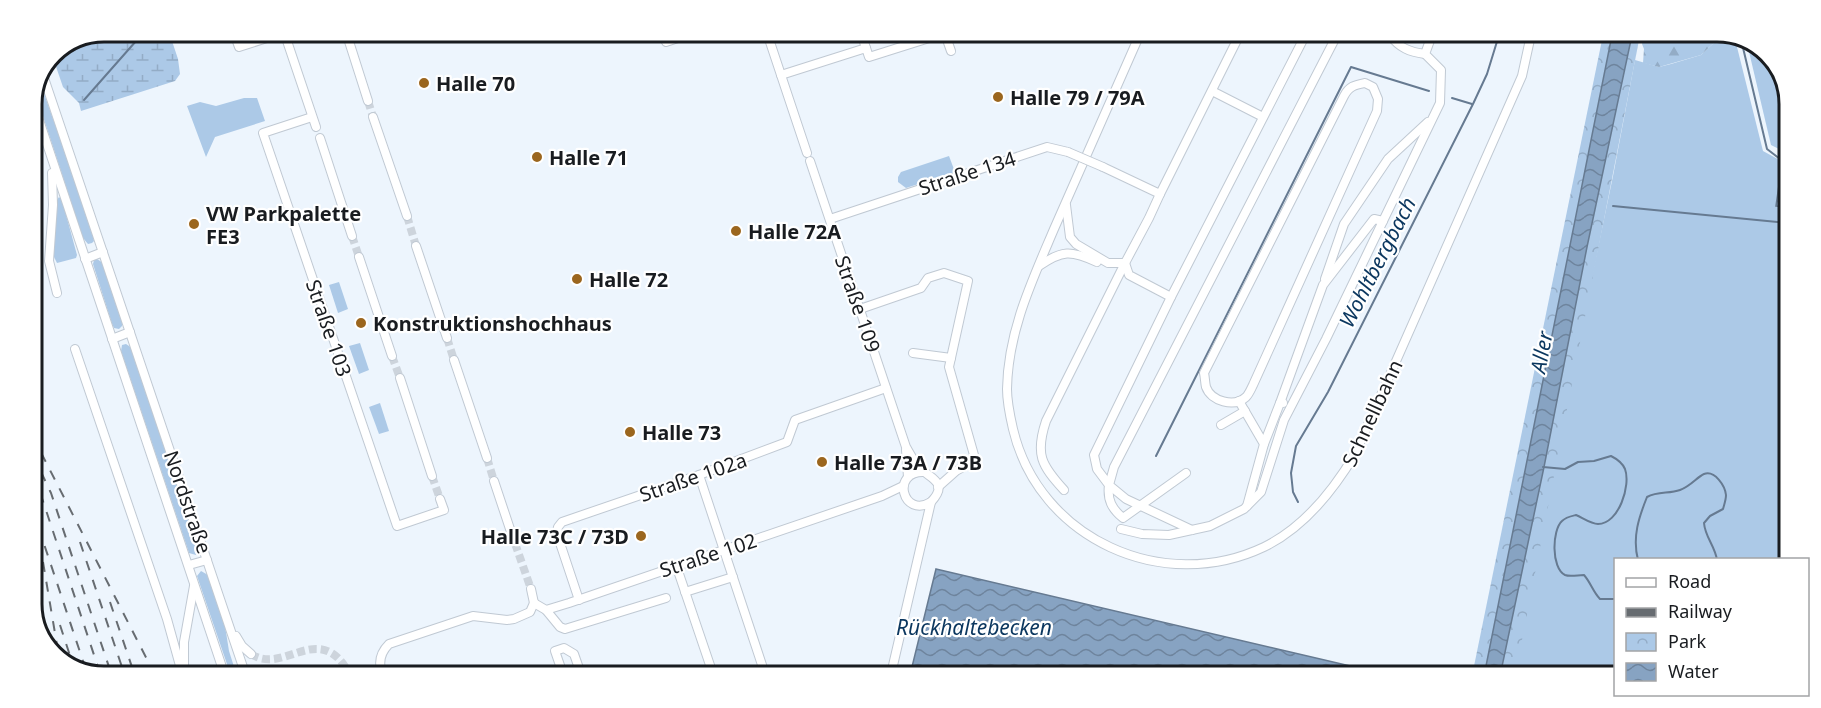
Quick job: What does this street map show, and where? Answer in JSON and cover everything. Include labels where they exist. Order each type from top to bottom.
[{"type":"street","points":[[237,42],[239,47],[254,42]]},
{"type":"street","points":[[287,42],[316,127]]},
{"type":"street","points":[[349,42],[368,100]]},
{"type":"street","name":"Straße 109","points":[[770,42],[906,447]]},
{"type":"street","points":[[864,42],[869,57],[917,42]]},
{"type":"street","points":[[947,42],[951,51]]},
{"type":"street","name":"Schnellbahn","points":[[1136,42],[1065,201],[1021,308],[1014,333],[1007,390],[1016,441],[1025,464],[1039,488],[1050,501],[1076,526],[1097,541],[1146,560],[1167,564],[1218,562],[1265,546],[1287,534],[1302,522],[1345,471],[1355,454],[1522,76],[1529,42]]},
{"type":"street","points":[[1064,490],[1051,476],[1040,452],[1042,434],[1236,42]]},
{"type":"street","points":[[1192,530],[1126,499],[1109,485],[1096,469],[1094,455],[1171,297],[1302,42]]},
{"type":"street","points":[[1186,473],[1123,518],[1114,510],[1108,495],[1114,467],[1333,42]]},
{"type":"street","points":[[1121,529],[1160,535],[1192,530],[1210,525],[1246,507],[1261,492],[1284,420],[1440,103],[1441,70],[1425,54],[1412,52],[1397,42]]},
{"type":"street","points":[[1425,54],[1429,42]]},
{"type":"street","points":[[781,75],[866,48]]},
{"type":"street","points":[[1365,83],[1373,87],[1378,99],[1377,111],[1253,385],[1246,396],[1239,401],[1227,402],[1214,398],[1206,387],[1204,373],[1344,96],[1354,85],[1365,83]]},
{"type":"street","name":"Nordstraße","points":[[46,84],[243,666]]},
{"type":"street","points":[[1212,91],[1263,117]]},
{"type":"street","name":"Straße 103","points":[[312,117],[263,133],[397,526],[442,505]]},
{"type":"street","points":[[374,117],[406,216]]},
{"type":"street","points":[[1246,507],[1264,444],[1344,224],[1388,159],[1433,117]]},
{"type":"street","name":"Nordstraße","points":[[42,130],[222,666]]},
{"type":"street","points":[[320,138],[352,236]]},
{"type":"street","name":"Straße 134","points":[[830,219],[1047,147],[1068,152],[1160,194]]},
{"type":"street","name":"Nordstraße","points":[[50,155],[53,179],[49,261],[57,293]]},
{"type":"street","points":[[1065,201],[1070,237],[1076,244],[1108,262],[1125,263]]},
{"type":"street","points":[[1323,285],[1374,219],[1383,221]]},
{"type":"street","points":[[416,246],[447,338]]},
{"type":"street","points":[[85,259],[104,252]]},
{"type":"street","points":[[1039,266],[1055,255],[1078,253],[1108,267],[1117,267],[1125,263]]},
{"type":"street","points":[[359,257],[392,357]]},
{"type":"street","points":[[1125,263],[1129,275],[1171,297]]},
{"type":"street","points":[[860,309],[921,288],[928,278],[944,273],[968,281],[949,368],[974,455],[972,462],[956,471],[938,488],[931,502],[893,666]]},
{"type":"street","points":[[112,339],[130,332]]},
{"type":"street","points":[[75,349],[181,666]]},
{"type":"street","points":[[914,353],[951,358]]},
{"type":"street","points":[[454,360],[487,458]]},
{"type":"street","points":[[400,378],[432,476]]},
{"type":"street","name":"Straße 102a","points":[[579,600],[557,534],[562,522],[787,442],[795,420],[886,388]]},
{"type":"street","points":[[1239,401],[1264,444]]},
{"type":"street","points":[[1280,403],[1294,401]]},
{"type":"street","points":[[1221,425],[1245,411]]},
{"type":"street","points":[[906,447],[918,466],[928,474],[938,488]]},
{"type":"street","points":[[906,447],[908,477]]},
{"type":"street","points":[[931,502],[918,506],[906,499],[903,486],[908,477],[916,472],[928,474],[956,471]]},
{"type":"street","points":[[699,475],[762,666]]},
{"type":"street","points":[[495,484],[511,532]]},
{"type":"street","name":"Straße 102","points":[[666,598],[568,628],[560,627],[546,610],[882,496],[903,486]]},
{"type":"street","name":"Straße 102","points":[[882,496],[906,499]]},
{"type":"street","points":[[918,506],[925,532]]},
{"type":"street","points":[[189,565],[207,560]]},
{"type":"street","points":[[676,565],[710,666]]},
{"type":"street","points":[[685,592],[733,577]]},
{"type":"street","points":[[183,666],[184,642],[195,583]]},
{"type":"street","points":[[381,666],[380,659],[383,650],[389,644],[478,615],[507,620],[530,612],[534,603],[531,589]]},
{"type":"street","points":[[534,603],[546,610]]},
{"type":"street","points":[[228,622],[242,646],[251,654]]},
{"type":"street","points":[[560,666],[555,651],[564,648],[574,654],[578,666]]},
{"type":"green space","points":[[172,42],[178,59],[180,74],[175,81],[81,111],[79,103],[63,87],[56,66],[70,53],[92,43]]},
{"type":"green space","points":[[1602,42],[1639,42],[1517,666],[1474,666]]},
{"type":"green space","points":[[1642,42],[1715,42],[1701,55],[1659,67],[1643,63]]},
{"type":"green space","points":[[1715,42],[1736,45],[1763,151],[1779,160],[1779,558],[1614,558],[1614,666],[1511,666],[1635,60],[1659,67],[1701,55]]},
{"type":"green space","points":[[1749,51],[1761,60],[1771,73],[1778,92],[1779,149],[1771,145]]},
{"type":"green space","points":[[43,91],[92,229],[94,241],[88,244],[83,238],[42,113]]},
{"type":"green space","points":[[244,98],[257,98],[265,121],[215,137],[206,157],[187,106],[200,102],[216,106]]},
{"type":"green space","points":[[949,156],[955,172],[906,188],[898,182],[901,172]]},
{"type":"green space","points":[[59,197],[62,200],[77,255],[76,258],[57,263],[52,253]]},
{"type":"green space","points":[[97,259],[103,263],[122,321],[119,329],[114,328],[112,324],[93,264]]},
{"type":"green space","points":[[339,282],[348,309],[338,313],[329,285]]},
{"type":"green space","points":[[360,343],[369,370],[359,374],[349,346]]},
{"type":"green space","points":[[126,344],[132,348],[199,548],[199,553],[196,555],[189,553],[121,351],[122,345]]},
{"type":"green space","points":[[380,403],[389,431],[379,434],[369,407]]},
{"type":"green space","points":[[201,571],[208,575],[225,626],[234,666],[228,666],[197,576]]},
{"type":"water","points":[[1611,42],[1631,42],[1502,666],[1486,666]]},
{"type":"water","points":[[1779,185],[1779,206],[1776,206]]},
{"type":"water","name":"Rückhaltebecken","points":[[936,569],[1350,666],[912,666]]},
{"type":"waterway","points":[[84,100],[135,42]]},
{"type":"waterway","name":"Wohltbergbach","points":[[1298,502],[1293,492],[1291,473],[1296,446],[1328,392],[1473,104],[1487,74],[1497,42]]},
{"type":"waterway","points":[[1743,48],[1767,149],[1779,158]]},
{"type":"waterway","points":[[1156,456],[1351,67],[1429,91]]},
{"type":"waterway","points":[[1452,98],[1472,104]]},
{"type":"waterway","points":[[1613,206],[1779,222]]},
{"type":"waterway","points":[[1543,467],[1565,469],[1578,462],[1594,461],[1611,456],[1624,467],[1625,493],[1622,503],[1612,518],[1598,524],[1576,515],[1567,518],[1562,521],[1556,532],[1554,549],[1560,571],[1567,576],[1584,575],[1600,599],[1614,599]]},
{"type":"waterway","points":[[1638,558],[1636,535],[1647,497],[1680,490],[1701,475],[1708,473],[1719,480],[1726,495],[1723,509],[1710,516],[1704,523],[1716,558]]},
{"type":"tunnel","points":[[368,101],[373,117]]},
{"type":"tunnel","points":[[407,216],[416,246]]},
{"type":"tunnel","points":[[352,236],[359,257]]},
{"type":"tunnel","points":[[447,338],[454,360]]},
{"type":"tunnel","points":[[392,356],[400,378]]},
{"type":"tunnel","points":[[487,458],[494,481]]},
{"type":"tunnel","points":[[432,476],[440,499]]},
{"type":"tunnel","points":[[511,532],[531,589]]},
{"type":"tunnel","points":[[251,654],[263,659],[276,659],[314,649],[326,650],[338,658],[344,666]]},
{"type":"railway","points":[[42,455],[150,666]]},
{"type":"railway","points":[[42,474],[51,493],[109,666]]},
{"type":"railway","points":[[42,498],[97,665]]},
{"type":"railway","points":[[42,538],[84,663]]},
{"type":"railway","points":[[80,542],[122,666]]},
{"type":"railway","points":[[43,562],[57,644]]},
{"type":"railway","points":[[110,602],[132,666]]},
{"type":"railway","points":[[60,625],[70,656]]},
{"type":"place","name":"Halle 70","points":[[424,83]]},
{"type":"place","name":"Halle 79 / 79A","points":[[998,97]]},
{"type":"place","name":"Halle 71","points":[[537,157]]},
{"type":"place","name":"VW Parkpalette FE3","points":[[194,224]]},
{"type":"place","name":"Halle 72A","points":[[736,231]]},
{"type":"place","name":"Halle 72","points":[[577,279]]},
{"type":"place","name":"Konstruktionshochhaus","points":[[361,323]]},
{"type":"place","name":"Halle 73","points":[[630,432]]},
{"type":"place","name":"Halle 73A / 73B","points":[[822,462]]},
{"type":"place","name":"Halle 73C / 73D","points":[[641,536]]},
{"type":"water label","name":"Aller","points":[[1541,352]]}]
